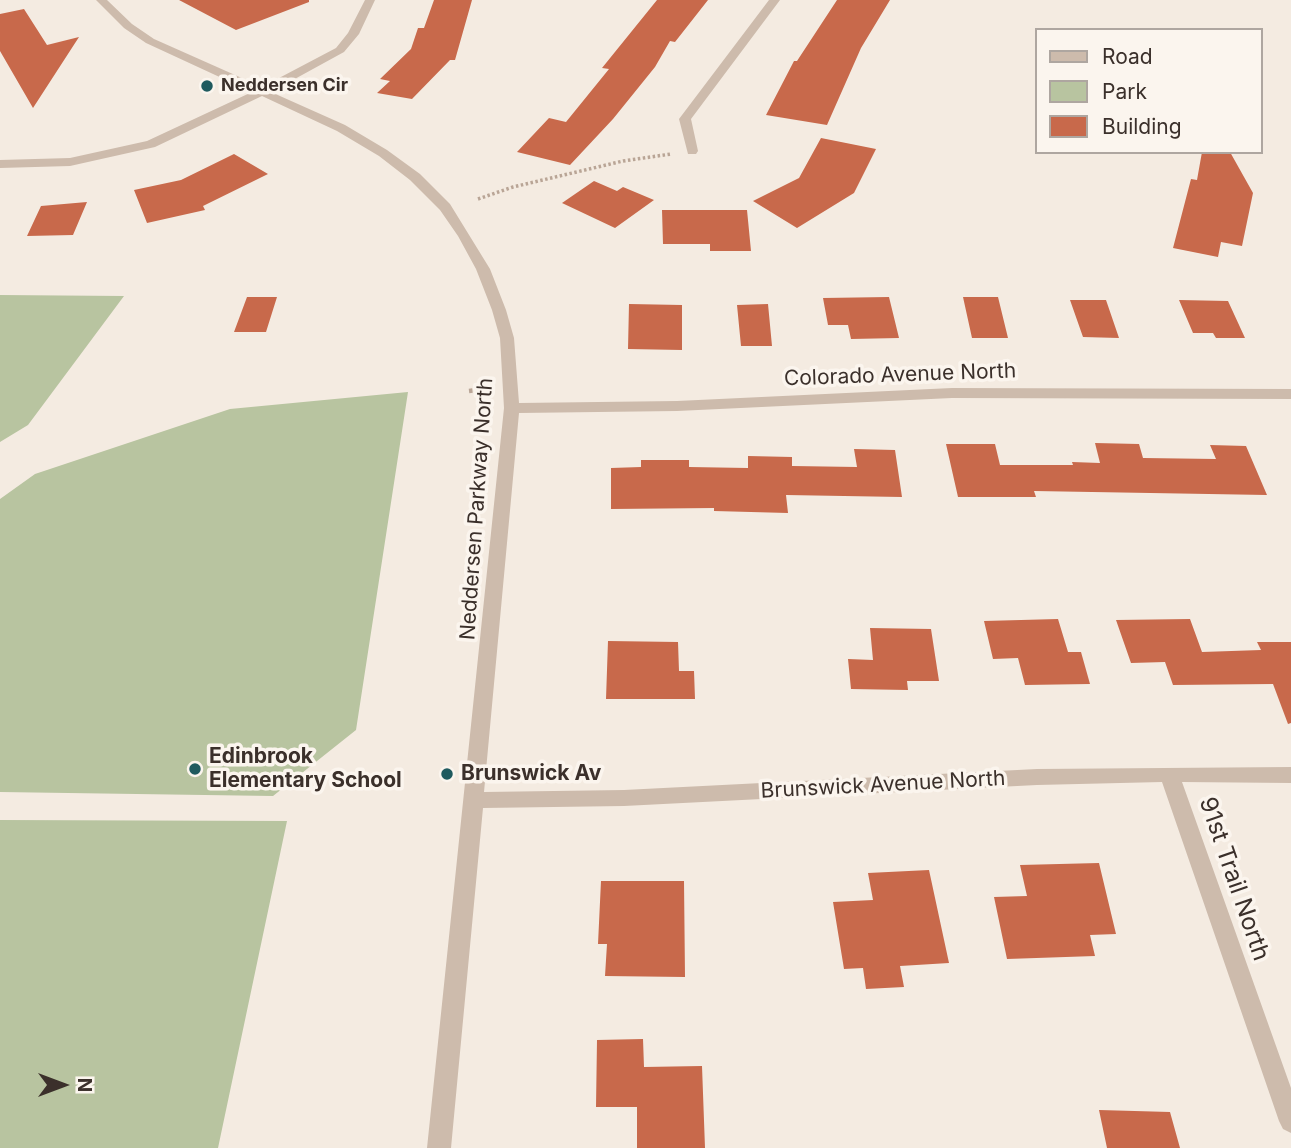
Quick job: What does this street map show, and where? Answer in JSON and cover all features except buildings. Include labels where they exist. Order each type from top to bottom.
[{"type":"street","name":"Neddersen Parkway North","points":[[101,0],[128,26],[150,41],[341,128],[383,153],[415,177],[444,207],[483,269],[499,310],[507,338],[512,408],[439,1148]]},
{"type":"street","points":[[0,164],[71,162],[151,144],[262,92],[340,50],[353,34],[370,0]]},
{"type":"street","points":[[692,151],[685,119],[775,0]]},
{"type":"street","name":"Colorado Avenue North","points":[[512,408],[677,407],[952,393],[1291,394]]},
{"type":"street","name":"Brunswick Avenue North","points":[[475,800],[624,798],[895,783],[1169,774],[1291,775]]},
{"type":"street","name":"91st Trail North","points":[[1169,774],[1291,1121]]},
{"type":"path","points":[[478,199],[513,187],[623,161],[692,151]]},
{"type":"green space","points":[[0,295],[124,296],[28,425],[0,442]]},
{"type":"green space","points":[[408,392],[356,730],[273,796],[0,792],[0,499],[35,474],[230,409]]},
{"type":"green space","points":[[0,820],[287,821],[218,1148],[0,1148]]},
{"type":"place","name":"Neddersen Cir","points":[[207,86]]},
{"type":"place","name":"Edinbrook Elementary School","points":[[195,769]]},
{"type":"place","name":"Brunswick Av","points":[[447,774]]}]
